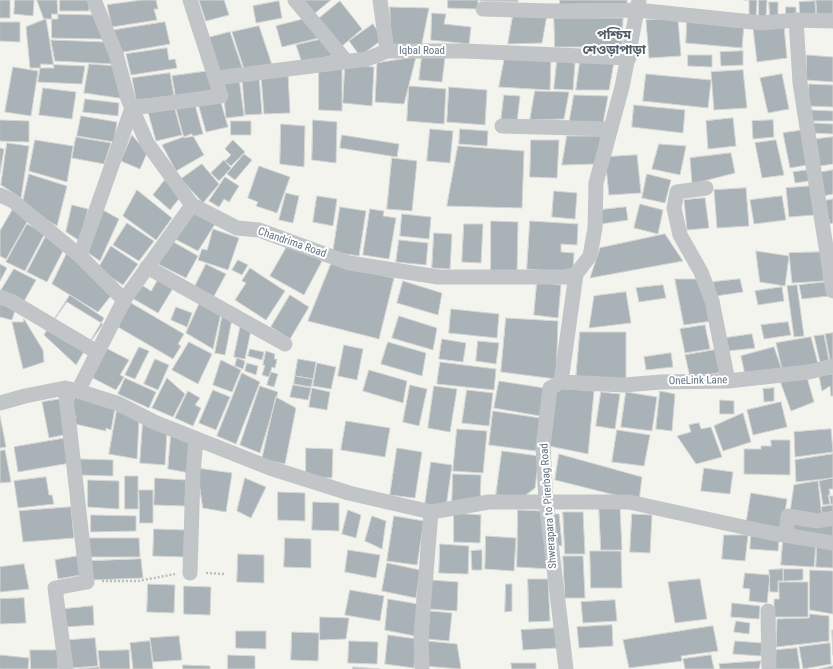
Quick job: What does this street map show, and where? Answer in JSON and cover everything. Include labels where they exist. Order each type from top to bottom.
[{"type":"street","name":"Chandrima Road","points":[[94,0],[116,54],[132,108],[147,143],[192,205],[237,228],[259,230],[349,263],[438,277],[565,277],[576,274]]},
{"type":"street","points":[[80,256],[132,108],[221,96],[190,0]]},
{"type":"street","points":[[295,0],[346,61]]},
{"type":"street","points":[[380,0],[387,51]]},
{"type":"street","points":[[561,382],[576,274],[590,256],[595,228],[596,183],[629,58],[638,5]]},
{"type":"street","points":[[483,9],[551,6],[638,5],[762,23],[796,20],[833,21]]},
{"type":"street","points":[[796,20],[800,83],[833,290]]},
{"type":"street","name":"Iqbal Road","points":[[216,78],[367,59],[387,51],[464,51],[629,58]]},
{"type":"street","points":[[502,126],[611,129]]},
{"type":"street","points":[[706,188],[677,192],[674,208],[680,235],[701,272],[712,301],[728,381]]},
{"type":"street","points":[[0,195],[13,201],[80,256],[124,300]]},
{"type":"street","points":[[66,669],[55,588],[87,582],[71,389],[97,352],[124,300],[192,205]]},
{"type":"street","points":[[147,266],[285,344]]},
{"type":"street","points":[[0,297],[11,300],[97,352]]},
{"type":"street","name":"OneLink Lane","points":[[561,382],[624,385],[661,382],[728,381],[809,372],[833,366]]},
{"type":"street","name":"Shwerapara to Pirerbag Road","points":[[561,382],[550,388],[544,440],[546,501],[566,669]]},
{"type":"street","points":[[0,403],[26,396],[71,389],[119,404],[154,422],[196,440],[270,468],[349,493],[431,512],[489,502],[629,502],[786,535],[833,543]]},
{"type":"street","points":[[190,573],[193,474],[196,440]]},
{"type":"street","points":[[422,669],[422,635],[431,512]]},
{"type":"street","points":[[786,535],[788,516],[817,521],[833,518]]},
{"type":"street","points":[[768,611],[769,669]]},
{"type":"path","points":[[87,582],[138,581],[190,573],[225,574]]},
{"type":"building","points":[[0,0],[10,0],[10,18],[0,18]]},
{"type":"building","points":[[15,0],[34,0],[33,16],[14,14]]},
{"type":"building","points":[[37,0],[57,0],[58,19],[44,19]]},
{"type":"building","points":[[60,0],[89,0],[89,11],[60,11]]},
{"type":"building","points":[[142,0],[156,0],[158,9],[154,9],[157,20],[112,27],[107,5]]},
{"type":"building","points":[[199,0],[224,0],[229,15],[206,21]]},
{"type":"building","points":[[304,0],[331,0],[315,13]]},
{"type":"building","points":[[448,0],[478,0],[478,9],[448,8]]},
{"type":"building","points":[[518,0],[518,2],[480,1]]},
{"type":"building","points":[[560,0],[627,0],[627,8],[560,7]]},
{"type":"building","points":[[749,0],[757,0],[756,18],[749,18]]},
{"type":"building","points":[[759,0],[767,0],[766,17],[759,16]]},
{"type":"building","points":[[816,0],[833,0],[833,14],[817,14]]},
{"type":"building","points":[[279,1],[282,18],[256,23],[253,6]]},
{"type":"building","points":[[340,1],[362,29],[342,46],[317,20]]},
{"type":"building","points":[[815,1],[816,17],[800,18],[799,2]]},
{"type":"building","points":[[769,2],[778,2],[778,16],[770,16]]},
{"type":"building","points":[[390,7],[429,8],[421,48],[391,48]]},
{"type":"building","points":[[786,7],[796,7],[796,18],[786,18]]},
{"type":"building","points":[[432,13],[446,14],[444,24],[471,27],[469,44],[431,40]]},
{"type":"building","points":[[52,14],[95,15],[103,39],[52,38]]},
{"type":"building","points":[[513,15],[547,15],[542,43],[508,44]]},
{"type":"building","points":[[308,18],[323,37],[282,47],[276,26]]},
{"type":"building","points":[[554,18],[623,18],[622,47],[555,47]]},
{"type":"building","points":[[46,19],[54,68],[30,68],[26,27]]},
{"type":"building","points":[[678,19],[681,56],[649,58],[646,20]]},
{"type":"building","points":[[687,21],[744,25],[742,48],[686,43]]},
{"type":"building","points":[[0,22],[20,22],[20,42],[0,41]]},
{"type":"building","points":[[165,22],[170,44],[118,53],[114,30]]},
{"type":"building","points":[[373,24],[383,39],[360,56],[349,41]]},
{"type":"building","points":[[259,26],[272,65],[245,72],[232,32]]},
{"type":"building","points":[[784,27],[787,58],[757,62],[753,28]]},
{"type":"building","points":[[230,32],[243,70],[219,76],[207,38]]},
{"type":"building","points":[[322,39],[334,55],[302,63],[296,45]]},
{"type":"building","points":[[51,40],[105,42],[115,64],[55,61]]},
{"type":"building","points":[[167,48],[169,60],[175,59],[177,68],[131,75],[126,54]]},
{"type":"building","points":[[743,51],[743,65],[721,66],[720,52]]},
{"type":"building","points":[[422,55],[445,57],[442,82],[419,80]]},
{"type":"building","points":[[688,55],[712,55],[712,67],[688,66]]},
{"type":"building","points":[[807,55],[833,57],[833,82],[806,80]]},
{"type":"building","points":[[505,56],[551,58],[550,90],[499,87]]},
{"type":"building","points":[[416,57],[404,104],[375,102],[377,63]]},
{"type":"building","points":[[557,61],[575,63],[573,90],[554,89]]},
{"type":"building","points":[[580,61],[614,62],[609,90],[576,90]]},
{"type":"building","points":[[41,64],[85,66],[82,84],[38,82]]},
{"type":"building","points":[[89,64],[118,66],[126,99],[84,93]]},
{"type":"building","points":[[345,65],[374,67],[372,106],[343,103]]},
{"type":"building","points":[[13,67],[38,71],[31,116],[5,112]]},
{"type":"building","points":[[319,67],[342,68],[342,111],[319,110]]},
{"type":"building","points":[[743,70],[747,108],[714,110],[711,72]]},
{"type":"building","points":[[209,71],[217,94],[176,100],[172,76]]},
{"type":"building","points":[[170,73],[174,96],[136,100],[132,78]]},
{"type":"building","points":[[288,74],[290,113],[264,114],[261,75]]},
{"type":"building","points":[[646,74],[711,80],[708,108],[643,101]]},
{"type":"building","points":[[782,74],[789,109],[768,113],[760,78]]},
{"type":"building","points":[[259,77],[262,114],[245,115],[242,78]]},
{"type":"building","points":[[239,78],[244,116],[226,118],[222,79]]},
{"type":"building","points":[[809,84],[833,85],[833,107],[809,106]]},
{"type":"building","points":[[409,86],[446,89],[444,124],[407,121]]},
{"type":"building","points":[[449,87],[487,90],[485,125],[447,122]]},
{"type":"building","points":[[43,88],[76,92],[72,119],[39,115]]},
{"type":"building","points":[[535,91],[569,92],[564,119],[530,120]]},
{"type":"building","points":[[504,95],[520,96],[517,122],[501,121]]},
{"type":"building","points":[[574,95],[608,96],[603,123],[569,124]]},
{"type":"building","points":[[85,99],[119,103],[118,116],[83,112]]},
{"type":"building","points":[[172,99],[182,135],[156,141],[146,105]]},
{"type":"building","points":[[220,99],[228,127],[206,132],[197,100]]},
{"type":"building","points":[[194,101],[203,134],[184,138],[175,105]]},
{"type":"building","points":[[634,105],[685,110],[683,133],[632,127]]},
{"type":"building","points":[[811,110],[833,111],[833,121],[811,121]]},
{"type":"building","points":[[81,116],[117,122],[114,142],[77,136]]},
{"type":"building","points":[[733,118],[736,146],[708,149],[706,121]]},
{"type":"building","points":[[0,120],[29,121],[29,142],[0,141]]},
{"type":"building","points":[[313,120],[337,122],[336,163],[312,160]]},
{"type":"building","points":[[773,120],[774,137],[753,139],[752,121]]},
{"type":"building","points":[[231,121],[251,121],[251,135],[231,135]]},
{"type":"building","points":[[813,123],[833,124],[833,134],[812,133]]},
{"type":"building","points":[[281,124],[305,126],[304,167],[280,164]]},
{"type":"building","points":[[430,129],[453,131],[450,163],[427,161]]},
{"type":"building","points":[[460,129],[488,131],[487,146],[459,144]]},
{"type":"building","points":[[804,130],[812,164],[790,168],[783,133]]},
{"type":"building","points":[[192,134],[204,155],[176,171],[162,145]]},
{"type":"building","points":[[132,135],[147,153],[140,169],[121,161]]},
{"type":"building","points":[[342,135],[399,144],[397,157],[340,148]]},
{"type":"building","points":[[567,136],[601,136],[596,164],[562,165]]},
{"type":"building","points":[[76,137],[111,143],[104,164],[72,158]]},
{"type":"building","points":[[833,137],[833,164],[820,166],[816,139]]},
{"type":"building","points":[[35,140],[73,146],[67,182],[29,171]]},
{"type":"building","points":[[233,140],[245,152],[231,166],[225,161],[231,155],[225,149]]},
{"type":"building","points":[[531,140],[559,140],[557,178],[530,177]]},
{"type":"building","points":[[776,140],[784,175],[762,178],[755,143]]},
{"type":"building","points":[[7,143],[29,146],[21,198],[1,185]]},
{"type":"building","points":[[659,144],[686,146],[680,175],[652,169]]},
{"type":"building","points":[[458,146],[524,151],[522,208],[447,206]]},
{"type":"building","points":[[0,148],[4,149],[0,173]]},
{"type":"building","points":[[731,153],[735,173],[692,184],[690,158]]},
{"type":"building","points":[[244,154],[252,160],[235,180],[227,174]]},
{"type":"building","points":[[637,155],[641,193],[609,195],[605,157]]},
{"type":"building","points":[[392,158],[417,161],[412,211],[387,209]]},
{"type":"building","points":[[224,160],[231,168],[219,181],[211,173]]},
{"type":"building","points":[[202,164],[219,184],[203,203],[181,179]]},
{"type":"building","points":[[259,166],[290,177],[277,213],[256,206],[258,202],[248,198]]},
{"type":"building","points":[[808,170],[809,181],[795,183],[793,172]]},
{"type":"building","points":[[833,170],[833,194],[823,196],[817,173]]},
{"type":"building","points":[[29,174],[67,186],[57,226],[22,205]]},
{"type":"building","points":[[647,174],[671,180],[665,203],[642,198]]},
{"type":"building","points":[[168,176],[182,195],[170,210],[153,195]]},
{"type":"building","points":[[225,177],[239,186],[229,202],[224,199],[219,207],[209,201]]},
{"type":"building","points":[[811,186],[814,215],[789,217],[786,188]]},
{"type":"building","points":[[746,188],[749,226],[717,228],[714,190]]},
{"type":"building","points":[[137,190],[172,218],[156,240],[123,216]]},
{"type":"building","points":[[554,191],[577,193],[575,219],[552,217]]},
{"type":"building","points":[[286,193],[299,196],[293,223],[279,220]]},
{"type":"building","points":[[317,196],[337,199],[333,226],[313,222]]},
{"type":"building","points":[[782,196],[786,220],[754,224],[750,200]]},
{"type":"building","points":[[705,198],[709,228],[687,230],[684,200]]},
{"type":"building","points":[[833,199],[833,223],[830,224],[824,201]]},
{"type":"building","points":[[640,204],[663,210],[658,234],[634,228]]},
{"type":"building","points":[[72,205],[88,209],[80,241],[66,232]]},
{"type":"building","points":[[340,207],[366,211],[359,256],[333,252]]},
{"type":"building","points":[[626,207],[628,220],[601,224],[599,210]]},
{"type":"building","points":[[13,209],[27,222],[6,259],[0,256],[0,231]]},
{"type":"building","points":[[101,209],[119,219],[100,261],[84,250]]},
{"type":"building","points":[[370,209],[384,211],[383,216],[396,218],[389,259],[363,255]]},
{"type":"building","points":[[190,211],[215,224],[198,251],[173,238]]},
{"type":"building","points":[[402,214],[431,217],[429,239],[400,236]]},
{"type":"building","points":[[491,221],[518,222],[517,272],[491,272]]},
{"type":"building","points":[[530,221],[578,224],[577,245],[561,244],[561,252],[574,253],[573,273],[527,269]]},
{"type":"building","points":[[127,223],[154,241],[139,261],[113,245]]},
{"type":"building","points":[[27,224],[45,233],[25,271],[6,262]]},
{"type":"building","points":[[464,224],[483,224],[481,263],[462,262]]},
{"type":"building","points":[[213,229],[239,238],[228,270],[198,260],[202,249],[207,250]]},
{"type":"building","points":[[434,233],[452,234],[450,269],[432,268]]},
{"type":"building","points":[[665,234],[683,261],[590,278],[600,248]]},
{"type":"building","points":[[46,236],[63,251],[47,282],[27,272]]},
{"type":"building","points":[[170,240],[198,256],[186,278],[154,262]]},
{"type":"building","points":[[399,240],[428,243],[426,265],[396,262]]},
{"type":"building","points":[[289,243],[322,261],[304,295],[270,276]]},
{"type":"building","points":[[111,246],[138,264],[123,285],[98,269]]},
{"type":"building","points":[[756,251],[789,256],[785,286],[760,282]]},
{"type":"building","points":[[821,252],[824,281],[792,283],[789,253]]},
{"type":"building","points":[[67,253],[114,292],[98,312],[52,284]]},
{"type":"building","points":[[238,260],[248,265],[242,275],[232,270]]},
{"type":"building","points":[[0,264],[7,268],[0,281]]},
{"type":"building","points":[[206,264],[226,274],[213,298],[194,288]]},
{"type":"building","points":[[331,264],[394,278],[379,339],[308,321]]},
{"type":"building","points":[[250,268],[285,291],[266,320],[235,300],[246,283],[242,281]]},
{"type":"building","points":[[14,269],[36,280],[23,303],[0,292]]},
{"type":"building","points":[[160,276],[175,285],[158,313],[132,298],[140,284],[151,291]]},
{"type":"building","points":[[675,279],[701,279],[712,321],[684,325]]},
{"type":"building","points":[[740,279],[743,292],[716,296],[713,282]]},
{"type":"building","points":[[403,281],[442,293],[438,315],[397,303]]},
{"type":"building","points":[[537,282],[561,285],[558,318],[534,315]]},
{"type":"building","points":[[826,282],[829,296],[802,299],[799,285]]},
{"type":"building","points":[[663,285],[666,298],[639,302],[636,288]]},
{"type":"building","points":[[797,285],[804,336],[794,337],[787,286]]},
{"type":"building","points":[[782,287],[784,301],[758,305],[755,291]]},
{"type":"building","points":[[626,292],[631,323],[589,328],[594,296]]},
{"type":"building","points":[[70,295],[104,318],[76,365],[44,335]]},
{"type":"building","points":[[290,295],[309,307],[290,339],[271,327]]},
{"type":"building","points":[[0,302],[16,307],[12,320],[0,317]]},
{"type":"building","points":[[67,302],[103,324],[89,344],[53,322]]},
{"type":"building","points":[[200,302],[221,313],[213,349],[186,333]]},
{"type":"building","points":[[131,303],[184,334],[178,344],[181,346],[173,359],[118,327]]},
{"type":"building","points":[[176,307],[192,313],[187,327],[171,320]]},
{"type":"building","points":[[451,309],[499,314],[497,338],[449,333]]},
{"type":"building","points":[[399,316],[437,328],[433,350],[392,338]]},
{"type":"building","points":[[222,317],[232,319],[225,355],[215,353]]},
{"type":"building","points":[[506,318],[558,321],[556,379],[501,372]]},
{"type":"building","points":[[24,319],[43,350],[44,362],[23,369],[12,322],[23,322]]},
{"type":"building","points":[[788,322],[791,335],[764,339],[761,325]]},
{"type":"building","points":[[241,323],[252,325],[245,359],[234,357]]},
{"type":"building","points":[[705,325],[710,349],[685,353],[680,329]]},
{"type":"building","points":[[580,332],[626,332],[626,380],[576,378]]},
{"type":"building","points":[[833,333],[833,360],[830,360],[825,334]]},
{"type":"building","points":[[752,334],[755,348],[728,351],[725,338]]},
{"type":"building","points":[[824,335],[829,361],[820,362],[814,336]]},
{"type":"building","points":[[811,337],[818,364],[782,369],[776,343]]},
{"type":"building","points":[[442,339],[466,343],[463,362],[439,359]]},
{"type":"building","points":[[478,341],[499,343],[496,364],[476,361]]},
{"type":"building","points":[[189,342],[212,354],[198,384],[172,370]]},
{"type":"building","points":[[388,342],[426,353],[422,376],[381,364]]},
{"type":"building","points":[[344,345],[363,349],[357,380],[338,376]]},
{"type":"building","points":[[139,347],[149,351],[135,379],[125,375]]},
{"type":"building","points":[[774,347],[782,370],[745,375],[741,356]]},
{"type":"building","points":[[106,348],[129,360],[120,375],[124,377],[116,390],[89,376]]},
{"type":"building","points":[[250,349],[264,352],[262,360],[248,356]]},
{"type":"building","points":[[720,349],[725,372],[690,377],[685,355]]},
{"type":"building","points":[[266,351],[275,354],[274,359],[277,359],[275,368],[272,367],[269,377],[262,375],[265,365],[263,365]]},
{"type":"building","points":[[671,353],[673,367],[646,370],[644,357]]},
{"type":"building","points":[[237,358],[245,361],[243,369],[235,366]]},
{"type":"building","points":[[155,359],[169,365],[158,390],[144,384]]},
{"type":"building","points":[[298,359],[316,362],[313,379],[295,376]]},
{"type":"building","points":[[221,360],[241,370],[232,392],[213,385]]},
{"type":"building","points":[[440,362],[496,369],[494,390],[437,384]]},
{"type":"building","points":[[247,363],[258,366],[256,375],[245,371]]},
{"type":"building","points":[[317,363],[336,367],[331,389],[313,386]]},
{"type":"building","points":[[369,370],[407,381],[403,403],[363,391]]},
{"type":"building","points":[[271,372],[278,374],[274,387],[267,385]]},
{"type":"building","points":[[242,373],[260,382],[236,444],[217,436]]},
{"type":"building","points":[[806,374],[814,402],[791,411],[780,381]]},
{"type":"building","points":[[833,374],[833,396],[831,396],[830,386],[822,391],[819,376]]},
{"type":"building","points":[[295,376],[313,379],[311,387],[294,384]]},
{"type":"building","points":[[125,378],[156,392],[149,408],[118,394]]},
{"type":"building","points":[[167,378],[185,394],[173,417],[152,408]]},
{"type":"building","points":[[499,381],[544,388],[540,416],[494,408]]},
{"type":"building","points":[[293,385],[311,388],[308,400],[290,397]]},
{"type":"building","points":[[410,385],[427,389],[419,426],[403,422]]},
{"type":"building","points":[[260,386],[278,392],[260,453],[240,445]]},
{"type":"building","points":[[434,386],[457,389],[450,432],[428,428]]},
{"type":"building","points":[[312,388],[330,392],[327,410],[309,407]]},
{"type":"building","points":[[556,388],[594,391],[588,454],[549,446]]},
{"type":"building","points":[[774,388],[774,401],[764,402],[763,389]]},
{"type":"building","points":[[213,390],[230,397],[216,430],[199,423]]},
{"type":"building","points":[[467,390],[493,393],[489,426],[462,423]]},
{"type":"building","points":[[188,391],[200,398],[195,405],[201,408],[193,426],[175,418]]},
{"type":"building","points":[[660,391],[675,394],[672,431],[656,429]]},
{"type":"building","points":[[601,392],[620,394],[615,429],[596,426]]},
{"type":"building","points":[[626,392],[657,397],[652,431],[621,427]]},
{"type":"building","points":[[75,394],[115,408],[111,430],[106,428],[106,431],[75,424],[76,416],[72,415]]},
{"type":"building","points":[[276,397],[296,408],[285,464],[262,459]]},
{"type":"building","points":[[61,399],[68,434],[49,438],[42,402]]},
{"type":"building","points":[[720,400],[734,401],[734,414],[720,414]]},
{"type":"building","points":[[781,402],[787,427],[753,435],[747,410]]},
{"type":"building","points":[[117,409],[139,419],[137,459],[109,454]]},
{"type":"building","points":[[493,411],[540,418],[536,451],[489,445]]},
{"type":"building","points":[[743,413],[751,442],[723,451],[714,426]]},
{"type":"building","points":[[0,416],[6,447],[0,448]]},
{"type":"building","points":[[143,420],[167,431],[165,465],[140,463]]},
{"type":"building","points":[[346,421],[390,428],[385,457],[341,450]]},
{"type":"building","points":[[699,423],[701,429],[711,427],[722,457],[696,464],[677,436],[691,432],[689,425]]},
{"type":"building","points":[[457,429],[487,431],[483,473],[453,471]]},
{"type":"building","points":[[831,429],[833,452],[795,457],[794,432]]},
{"type":"building","points":[[617,430],[650,435],[644,466],[612,462]]},
{"type":"building","points":[[171,434],[191,440],[190,473],[168,469]]},
{"type":"building","points":[[66,438],[70,463],[18,472],[14,447]]},
{"type":"building","points":[[771,440],[790,440],[790,475],[744,474],[744,449],[761,449],[761,446],[771,446]]},
{"type":"building","points":[[306,448],[333,449],[332,478],[306,477]]},
{"type":"building","points":[[397,448],[422,452],[415,498],[390,495]]},
{"type":"building","points":[[5,450],[11,482],[0,483],[0,451]]},
{"type":"building","points":[[502,451],[539,456],[535,488],[522,498],[496,495]]},
{"type":"building","points":[[559,454],[642,477],[639,501],[555,480]]},
{"type":"building","points":[[833,454],[833,478],[796,482],[795,460]]},
{"type":"building","points":[[80,459],[113,460],[113,476],[80,475]]},
{"type":"building","points":[[431,462],[452,465],[446,507],[425,504]]},
{"type":"building","points":[[197,468],[232,473],[226,512],[203,508]]},
{"type":"building","points":[[704,468],[733,472],[730,494],[701,491]]},
{"type":"building","points":[[453,474],[481,475],[480,504],[452,502]]},
{"type":"building","points":[[125,476],[138,476],[138,509],[125,509]]},
{"type":"building","points":[[46,477],[49,495],[52,495],[54,504],[18,508],[14,481]]},
{"type":"building","points":[[155,478],[186,480],[185,506],[154,505]]},
{"type":"building","points":[[245,478],[266,487],[251,518],[237,511]]},
{"type":"building","points":[[833,478],[833,489],[829,489],[830,495],[828,495],[830,504],[823,505],[819,481]]},
{"type":"building","points":[[88,480],[119,481],[119,509],[88,507]]},
{"type":"building","points":[[818,481],[822,517],[790,512],[794,485]]},
{"type":"building","points":[[139,490],[153,490],[153,523],[140,523]]},
{"type":"building","points":[[278,492],[305,493],[305,521],[278,520]]},
{"type":"building","points":[[751,493],[787,499],[782,531],[746,525]]},
{"type":"building","points":[[830,496],[833,496],[833,504],[831,504]]},
{"type":"building","points":[[313,502],[339,503],[339,531],[312,530]]},
{"type":"building","points":[[833,505],[833,515],[823,517],[821,507]]},
{"type":"building","points":[[71,507],[74,538],[23,542],[19,511]]},
{"type":"building","points":[[599,508],[620,508],[622,550],[601,550]]},
{"type":"building","points":[[348,510],[361,515],[356,538],[342,534]]},
{"type":"building","points":[[518,510],[543,511],[550,569],[517,567]]},
{"type":"building","points":[[563,512],[583,512],[585,554],[565,554]]},
{"type":"building","points":[[454,513],[481,515],[480,543],[454,542]]},
{"type":"building","points":[[551,514],[559,514],[562,546],[554,544]]},
{"type":"building","points":[[632,514],[652,515],[650,553],[630,552]]},
{"type":"building","points":[[91,515],[136,516],[136,531],[91,532]]},
{"type":"building","points":[[372,516],[386,521],[382,549],[365,541]]},
{"type":"building","points":[[394,516],[424,521],[417,565],[387,561]]},
{"type":"building","points":[[791,520],[833,520],[833,539],[789,532]]},
{"type":"building","points":[[154,529],[185,530],[184,557],[153,556]]},
{"type":"building","points":[[724,535],[748,535],[745,561],[722,559]]},
{"type":"building","points":[[486,536],[516,538],[514,571],[485,569]]},
{"type":"building","points":[[751,536],[779,538],[778,551],[750,549]]},
{"type":"building","points":[[89,538],[139,538],[140,557],[90,557]]},
{"type":"building","points":[[285,538],[311,539],[311,568],[284,567]]},
{"type":"building","points":[[783,540],[816,543],[814,567],[781,565]]},
{"type":"building","points":[[817,543],[833,546],[833,568],[816,567]]},
{"type":"building","points":[[440,544],[469,546],[468,574],[439,573]]},
{"type":"building","points":[[348,550],[380,555],[376,578],[345,572]]},
{"type":"building","points":[[482,550],[482,570],[472,570],[471,551]]},
{"type":"building","points":[[590,551],[621,551],[622,588],[591,588]]},
{"type":"building","points":[[238,554],[264,555],[264,583],[237,582]]},
{"type":"building","points":[[78,556],[81,575],[58,579],[55,560]]},
{"type":"building","points":[[563,556],[583,556],[585,598],[565,598]]},
{"type":"building","points":[[141,559],[143,578],[91,580],[89,561]]},
{"type":"building","points":[[387,563],[420,570],[416,598],[382,591]]},
{"type":"building","points":[[24,564],[29,589],[0,592],[0,567]]},
{"type":"building","points":[[783,569],[783,581],[778,581],[778,592],[770,592],[769,570]]},
{"type":"building","points":[[784,569],[803,569],[803,580],[784,581]]},
{"type":"building","points":[[810,570],[833,571],[833,614],[810,610]]},
{"type":"building","points":[[745,573],[770,575],[767,603],[749,601],[750,589],[743,588]]},
{"type":"building","points":[[528,579],[548,579],[550,621],[529,622]]},
{"type":"building","points":[[700,579],[707,619],[675,623],[668,582]]},
{"type":"building","points":[[430,580],[458,582],[457,611],[429,609]]},
{"type":"building","points":[[779,582],[808,582],[808,617],[774,617],[774,599],[779,599]]},
{"type":"building","points":[[148,584],[175,585],[174,613],[147,612]]},
{"type":"building","points":[[506,584],[512,584],[512,611],[505,612]]},
{"type":"building","points":[[184,586],[211,587],[210,615],[184,614]]},
{"type":"building","points":[[350,590],[384,596],[380,621],[345,615]]},
{"type":"building","points":[[24,598],[26,623],[0,624],[0,599]]},
{"type":"building","points":[[388,599],[418,604],[415,636],[385,630]]},
{"type":"building","points":[[615,600],[617,621],[583,623],[581,602]]},
{"type":"building","points":[[732,603],[760,606],[759,619],[731,617]]},
{"type":"building","points":[[93,606],[94,625],[65,627],[63,609]]},
{"type":"building","points":[[430,611],[452,613],[449,641],[428,639]]},
{"type":"building","points":[[810,614],[829,616],[829,641],[776,647],[777,619],[809,618]]},
{"type":"building","points":[[320,617],[349,618],[346,639],[320,640]]},
{"type":"building","points":[[736,621],[750,623],[749,634],[734,632]]},
{"type":"building","points":[[612,625],[613,646],[579,648],[577,627]]},
{"type":"building","points":[[713,626],[718,651],[681,656],[682,661],[629,668],[623,640]]},
{"type":"building","points":[[556,628],[557,648],[523,650],[521,630]]},
{"type":"building","points":[[832,630],[833,630],[833,655]]},
{"type":"building","points":[[236,631],[266,631],[266,649],[236,648]]},
{"type":"building","points":[[292,632],[319,633],[318,661],[291,660]]},
{"type":"building","points":[[388,635],[417,639],[414,668],[385,664]]},
{"type":"building","points":[[179,636],[182,660],[153,662],[150,638]]},
{"type":"building","points":[[95,638],[98,666],[73,668],[69,640]]},
{"type":"building","points":[[150,641],[153,669],[133,669],[130,643]]},
{"type":"building","points":[[349,641],[378,642],[377,664],[348,663]]},
{"type":"building","points":[[427,641],[457,644],[461,669],[424,666]]},
{"type":"building","points":[[735,641],[762,643],[761,656],[733,654]]},
{"type":"building","points":[[830,643],[831,664],[803,669],[799,647]]},
{"type":"building","points":[[797,648],[800,669],[775,669],[776,650]]},
{"type":"building","points":[[30,650],[58,650],[58,669],[31,669]]},
{"type":"building","points":[[129,650],[130,669],[100,669],[98,651]]},
{"type":"building","points":[[0,655],[29,658],[28,669],[0,669]]},
{"type":"building","points":[[228,655],[255,656],[255,669],[228,669]]},
{"type":"building","points":[[711,655],[714,669],[685,669],[683,659]]},
{"type":"building","points":[[761,661],[759,669],[720,669],[719,664]]},
{"type":"building","points":[[511,663],[536,663],[536,669],[512,669]]},
{"type":"building","points":[[183,665],[210,666],[210,669],[183,669]]},
{"type":"building","points":[[833,666],[833,669],[819,669]]},
{"type":"building","points":[[99,667],[99,669],[78,669]]},
{"type":"building","points":[[353,667],[380,669],[353,669]]},
{"type":"district","name":"পশ্চিম শেওড়াপাড়া","points":[[614,44]]}]
